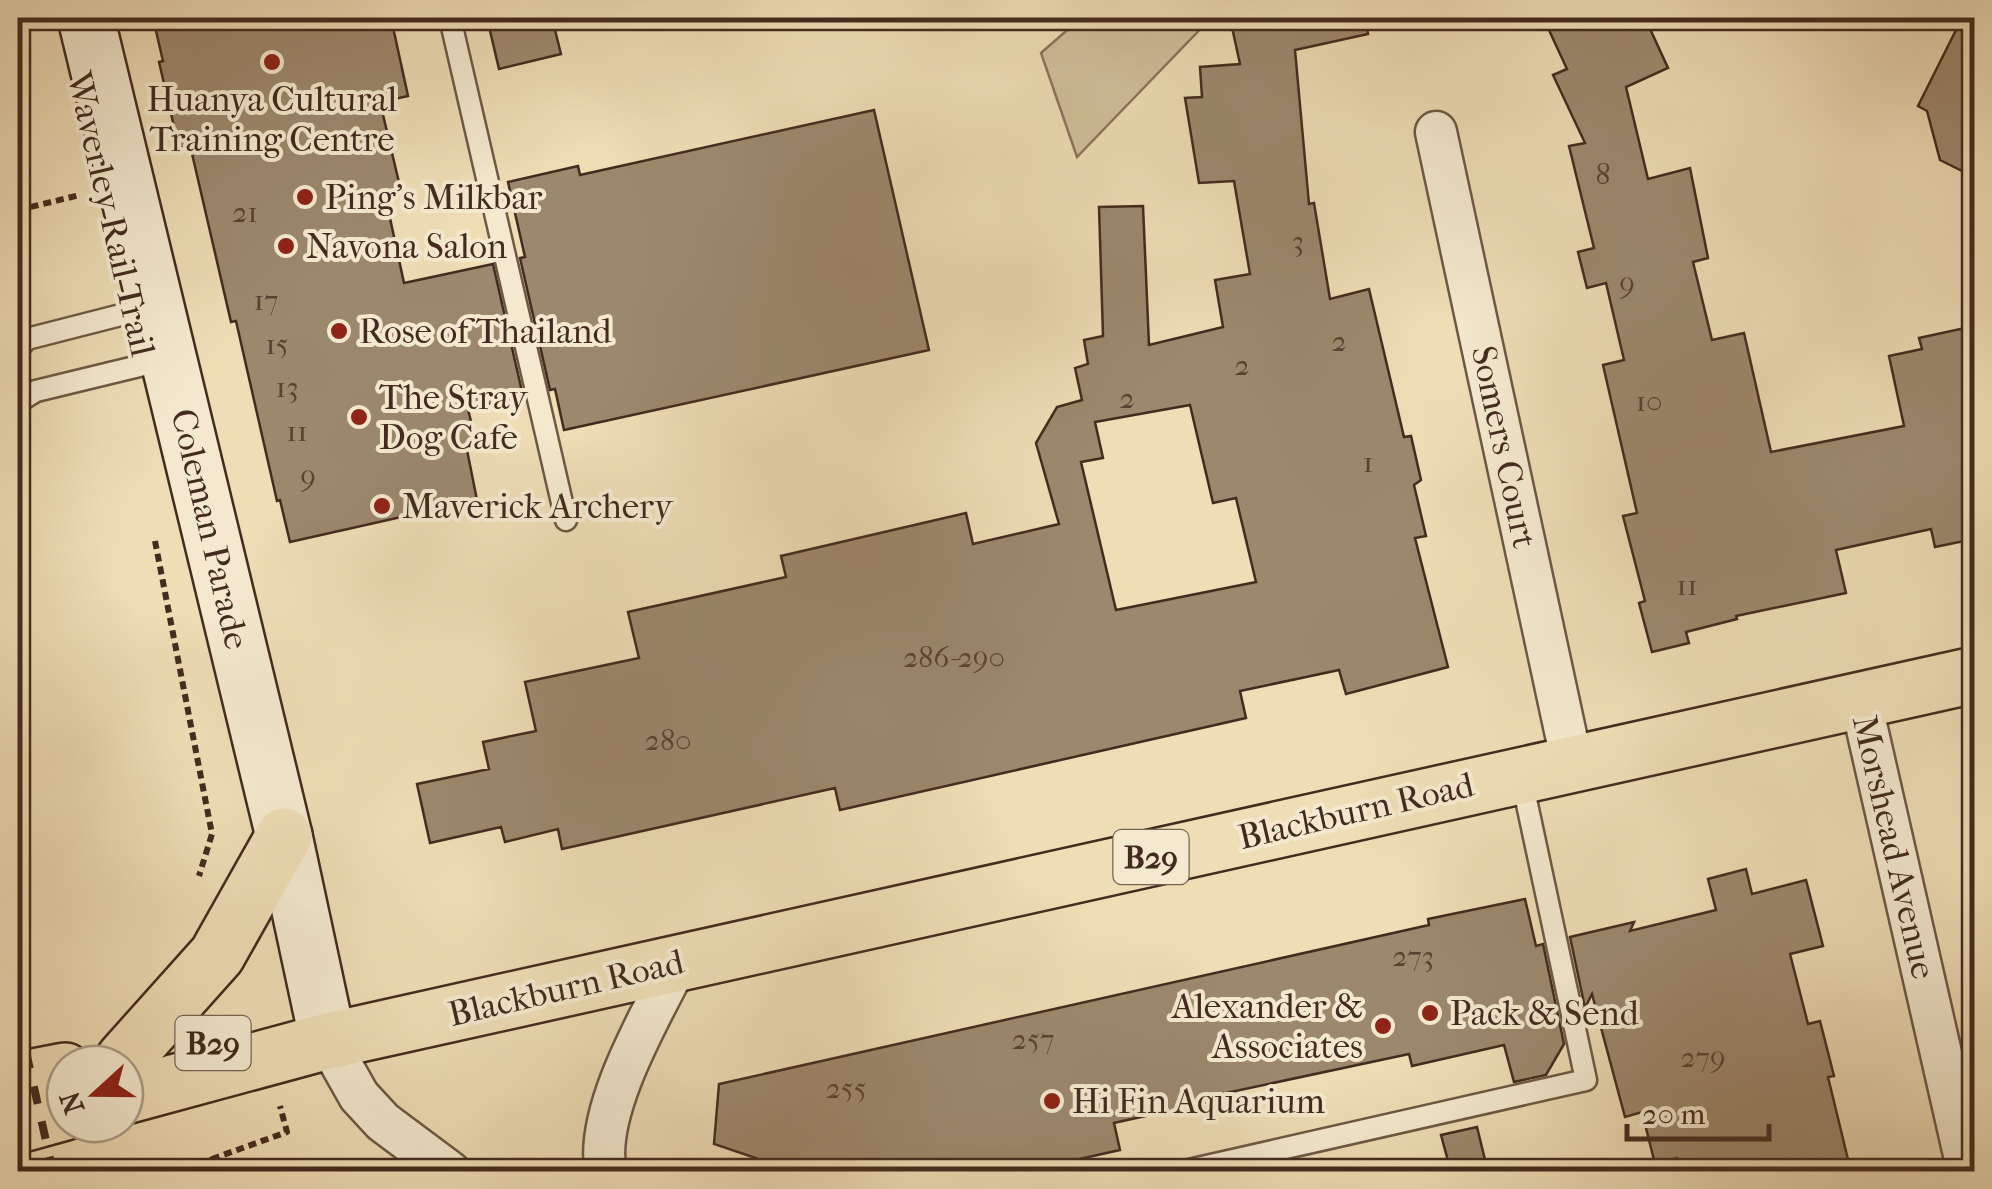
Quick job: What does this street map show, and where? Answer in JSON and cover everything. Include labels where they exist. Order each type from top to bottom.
[{"type":"main road","name":"Blackburn Road","points":[[145,1065],[261,1035],[328,1041],[1974,675]]},
{"type":"main road","points":[[141,1044],[217,955],[284,836]]},
{"type":"main road","points":[[18,1080],[45,1074]]},
{"type":"main road","points":[[18,1124],[45,1117]]},
{"type":"street","name":"Coleman Parade","points":[[86,18],[284,836],[328,1041]]},
{"type":"street","name":"Somers Court","points":[[1436,132],[1546,769]]},
{"type":"street","name":"Morshead Avenue","points":[[1860,698],[1968,1172]]},
{"type":"street","points":[[606,1172],[604,1159],[616,1086],[678,962]]},
{"type":"street","points":[[328,1041],[358,1096],[383,1122],[450,1172]]},
{"type":"lane","points":[[450,18],[566,520]]},
{"type":"lane","points":[[18,349],[27,339],[156,306]]},
{"type":"lane","points":[[18,402],[36,391],[170,359]]},
{"type":"lane","points":[[1180,1172],[1586,1080],[1546,769]]},
{"type":"path","name":"Waverley Rail Trail","points":[[79,177],[87,212]]},
{"type":"path","points":[[152,524],[212,834],[197,882]]},
{"type":"shaded area","points":[[1081,18],[1211,18],[1077,157],[1041,53]]},
{"type":"building","points":[[153,18],[391,18],[408,96],[380,102],[401,191],[385,195],[404,283],[493,264],[523,396],[468,409],[476,443],[466,445],[477,500],[290,542],[236,321],[231,322],[190,145],[179,148]]},
{"type":"building","points":[[487,18],[552,18],[561,54],[499,69]]},
{"type":"building","points":[[1230,18],[1366,18],[1368,34],[1295,50],[1309,204],[1314,203],[1330,299],[1369,289],[1404,437],[1411,436],[1421,480],[1414,485],[1426,536],[1415,538],[1448,667],[1346,694],[1339,670],[1240,691],[1246,718],[840,810],[835,788],[562,849],[558,829],[505,842],[501,827],[430,843],[417,784],[489,769],[483,742],[536,731],[525,682],[639,658],[628,612],[786,577],[781,556],[966,513],[973,544],[1059,524],[1036,443],[1057,407],[1082,400],[1075,368],[1088,364],[1084,340],[1103,336],[1099,207],[1143,206],[1149,345],[1223,327],[1215,280],[1250,274],[1234,181],[1199,183],[1185,98],[1202,97],[1200,67],[1240,64]],"holes":[[[1190,405],[1213,503],[1236,498],[1256,582],[1116,610],[1081,462],[1103,458],[1095,422]]]},
{"type":"building","points":[[1571,18],[1645,18],[1668,68],[1626,87],[1648,179],[1690,168],[1708,258],[1693,262],[1712,340],[1744,333],[1771,452],[1904,426],[1889,356],[1922,349],[1919,338],[1974,326],[1974,539],[1935,547],[1931,529],[1836,550],[1846,593],[1736,616],[1737,619],[1686,632],[1689,643],[1652,652],[1639,603],[1645,601],[1623,516],[1637,513],[1603,365],[1624,360],[1606,283],[1587,288],[1578,252],[1594,248],[1569,146],[1585,143],[1553,75],[1567,69],[1548,28]]},
{"type":"building","points":[[1962,18],[1974,18],[1974,177],[1940,160],[1927,111],[1918,106]]},
{"type":"building","points":[[874,110],[929,350],[564,430],[555,389],[550,390],[520,258],[525,257],[508,182],[578,166],[580,175]]},
{"type":"building","points":[[1746,869],[1752,894],[1806,880],[1823,946],[1790,954],[1808,1024],[1820,1021],[1834,1076],[1828,1077],[1851,1172],[1680,1172],[1677,1158],[1655,1164],[1642,1112],[1625,1117],[1592,994],[1585,1008],[1570,937],[1634,922],[1630,931],[1716,910],[1708,879]]},
{"type":"building","points":[[1525,899],[1536,946],[1543,944],[1564,1044],[1546,1075],[1514,1082],[1504,1045],[1412,1066],[1409,1054],[1212,1096],[1213,1101],[1114,1123],[1120,1150],[1021,1172],[797,1172],[714,1144],[719,1084],[1429,925],[1428,919]]},
{"type":"building","points":[[1477,1127],[1488,1172],[1451,1172],[1441,1135]]},
{"type":"railway","points":[[18,1016],[53,1172]]},
{"type":"place","name":"Huanya Cultural Training Centre","points":[[272,62]]},
{"type":"place","name":"Ping's Milkbar","points":[[305,197]]},
{"type":"place","name":"Navona Salon","points":[[286,246]]},
{"type":"place","name":"Rose of Thailand","points":[[339,331]]},
{"type":"place","name":"The Stray Dog Cafe","points":[[359,417]]},
{"type":"place","name":"Maverick Archery","points":[[382,506]]},
{"type":"place","name":"Pack & Send","points":[[1430,1013]]},
{"type":"place","name":"Alexander & Associates","points":[[1383,1026]]},
{"type":"place","name":"Hi Fin Aquarium","points":[[1052,1101]]}]
